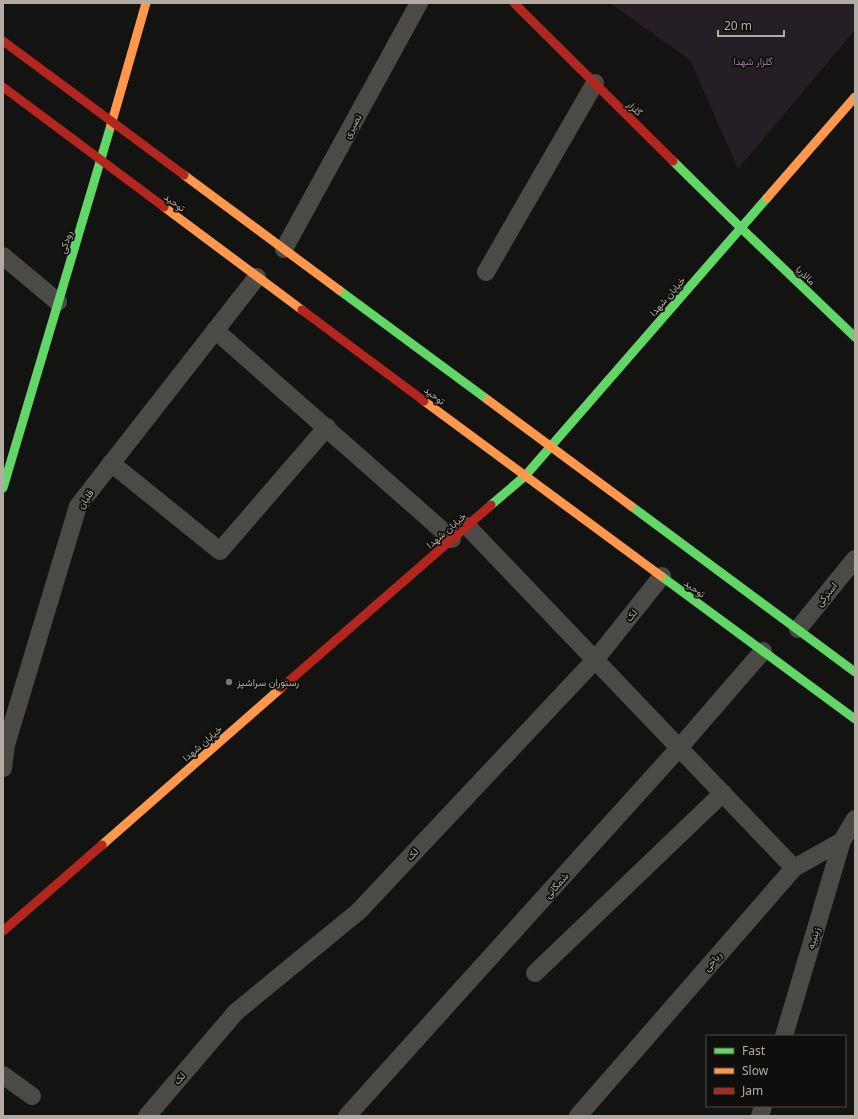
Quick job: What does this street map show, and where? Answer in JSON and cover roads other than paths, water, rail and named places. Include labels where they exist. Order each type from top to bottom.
[{"type":"street","name":"رودکی","points":[[3,488],[146,3]]},
{"type":"street","name":"نصیری","points":[[284,249],[419,3]]},
{"type":"street","name":"گلزار","points":[[514,3],[741,228]]},
{"type":"street","points":[[3,41],[855,672]]},
{"type":"street","points":[[486,272],[595,84]]},
{"type":"street","name":"توحید","points":[[3,87],[525,476],[855,719]]},
{"type":"street","name":"خیابان شهدا","points":[[3,931],[525,476],[855,97]]},
{"type":"street","name":"مالاریا","points":[[741,228],[855,337]]},
{"type":"street","points":[[3,256],[58,302]]},
{"type":"street","name":"قلیان","points":[[3,768],[6,745],[78,506],[257,277]]},
{"type":"street","points":[[215,330],[327,427],[452,539]]},
{"type":"street","points":[[111,463],[220,551],[327,427]]},
{"type":"street","points":[[468,526],[794,868]]},
{"type":"street","name":"استرکی","points":[[798,629],[855,559]]},
{"type":"street","name":"لک","points":[[147,1116],[236,1012],[359,911],[595,660],[662,576]]},
{"type":"street","name":"شمگانی","points":[[346,1116],[679,748],[763,651]]},
{"type":"street","points":[[536,973],[723,793]]},
{"type":"street","points":[[842,841],[855,819]]},
{"type":"street","name":"ریاحی","points":[[578,1116],[794,868],[842,841]]},
{"type":"street","name":"زینبیه","points":[[784,1035],[842,841]]},
{"type":"street","points":[[3,1075],[32,1096]]},
{"type":"place","name":"رستوران سراشپز","points":[[229,682]]},
{"type":"park label","name":"گلزار شهدا","points":[[753,61]]}]
